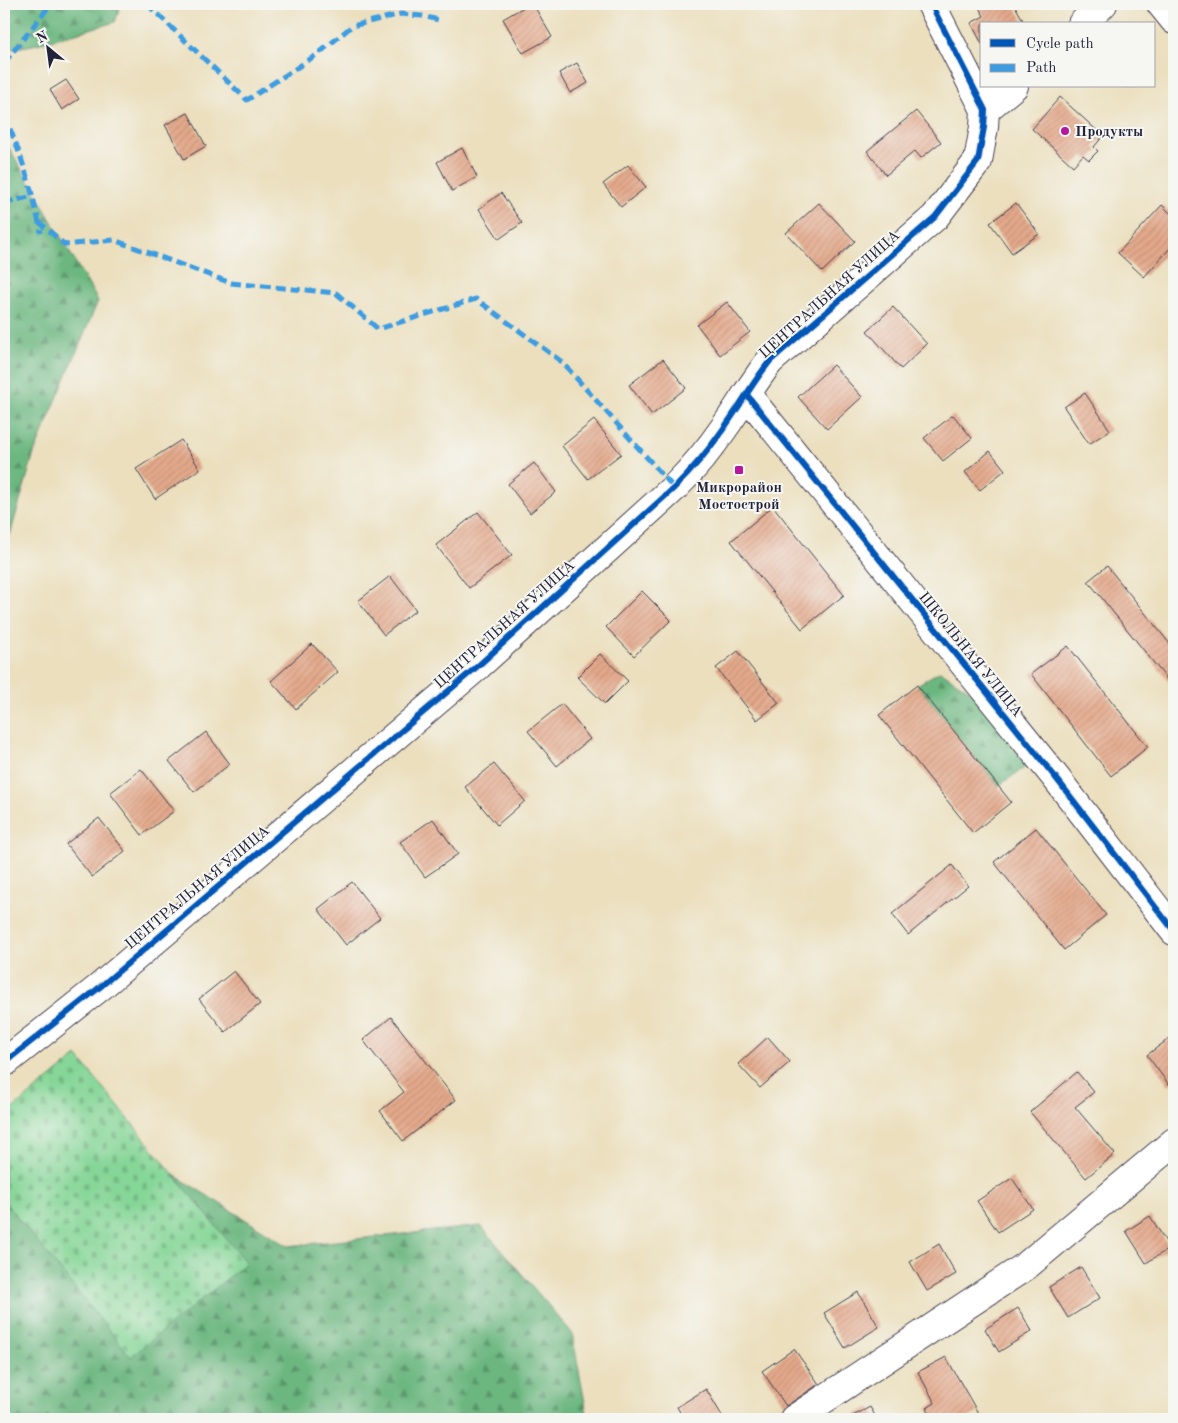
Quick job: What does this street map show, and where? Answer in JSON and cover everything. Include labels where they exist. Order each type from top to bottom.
[{"type":"street","points":[[932,4],[985,110],[1012,88]]},
{"type":"street","points":[[1084,22],[1103,4]]},
{"type":"street","points":[[1161,4],[1174,20]]},
{"type":"street","name":"ЦЕНТРАЛЬНАЯ УЛИЦА","points":[[4,1063],[100,987],[486,658],[674,488],[694,468],[724,429],[747,395],[757,376],[770,361],[935,217],[978,161],[985,110]]},
{"type":"street","name":"ШКОЛЬНАЯ УЛИЦА","points":[[747,395],[1056,778],[1174,930]]},
{"type":"street","points":[[794,1419],[1026,1266],[1174,1142]]},
{"type":"green space","points":[[4,4],[121,4],[115,22],[33,45],[4,50]]},
{"type":"green space","points":[[4,139],[98,301],[34,453],[10,535],[4,535]]},
{"type":"green space","points":[[940,671],[981,698],[1027,766],[998,786],[917,685]]},
{"type":"green space","points":[[77,1056],[246,1263],[131,1357],[4,1201],[4,1116]]},
{"type":"green space","points":[[147,1158],[288,1246],[481,1226],[572,1333],[588,1419],[4,1419],[4,1174]]},
{"type":"building","points":[[529,4],[533,4],[552,37],[523,53],[503,19]]},
{"type":"building","points":[[977,4],[1014,4],[1024,22],[980,22],[980,40],[971,23],[984,16]]},
{"type":"building","points":[[577,63],[588,83],[570,93],[559,73]]},
{"type":"building","points":[[66,80],[79,99],[62,110],[50,90]]},
{"type":"building","points":[[1060,97],[1103,136],[1094,147],[1098,151],[1089,160],[1083,155],[1073,166],[1032,129]]},
{"type":"building","points":[[916,111],[941,142],[921,158],[915,151],[886,175],[867,151]]},
{"type":"building","points":[[188,113],[206,146],[184,159],[165,125]]},
{"type":"building","points":[[462,148],[477,177],[452,191],[437,162]]},
{"type":"building","points":[[628,165],[646,187],[621,207],[603,184]]},
{"type":"building","points":[[501,193],[522,223],[499,239],[479,209]]},
{"type":"building","points":[[819,203],[855,241],[822,272],[786,233]]},
{"type":"building","points":[[1016,203],[1039,234],[1012,253],[990,223]]},
{"type":"building","points":[[1162,205],[1174,217],[1174,244],[1144,277],[1118,253]]},
{"type":"building","points":[[727,302],[750,332],[720,355],[697,325]]},
{"type":"building","points":[[893,307],[927,344],[901,369],[867,331]]},
{"type":"building","points":[[663,359],[686,388],[652,415],[629,385]]},
{"type":"building","points":[[833,365],[862,397],[827,429],[798,397]]},
{"type":"building","points":[[1085,393],[1110,430],[1089,444],[1064,407]]},
{"type":"building","points":[[953,415],[972,438],[943,461],[924,438]]},
{"type":"building","points":[[594,420],[621,454],[588,479],[562,446]]},
{"type":"building","points":[[181,440],[200,469],[155,499],[136,469]]},
{"type":"building","points":[[990,451],[1005,470],[980,490],[965,472]]},
{"type":"building","points":[[534,463],[556,492],[530,513],[508,484]]},
{"type":"building","points":[[773,506],[844,595],[802,629],[731,541]]},
{"type":"building","points":[[478,512],[512,555],[469,588],[436,545]]},
{"type":"building","points":[[1107,566],[1174,649],[1174,688],[1088,581]]},
{"type":"building","points":[[390,576],[416,610],[384,635],[358,601]]},
{"type":"building","points":[[642,591],[671,620],[634,656],[606,627]]},
{"type":"building","points":[[312,644],[338,672],[296,709],[271,681]]},
{"type":"building","points":[[1068,646],[1148,747],[1111,776],[1031,674]]},
{"type":"building","points":[[738,651],[779,703],[757,720],[716,668]]},
{"type":"building","points":[[600,654],[628,681],[605,704],[577,677]]},
{"type":"building","points":[[917,685],[1011,802],[973,833],[879,715]]},
{"type":"building","points":[[562,704],[590,739],[557,766],[528,731]]},
{"type":"building","points":[[206,732],[230,764],[194,792],[169,761]]},
{"type":"building","points":[[494,764],[525,801],[497,825],[465,787]]},
{"type":"building","points":[[141,769],[174,811],[142,835],[110,793]]},
{"type":"building","points":[[99,818],[125,851],[92,877],[66,844]]},
{"type":"building","points":[[433,819],[458,854],[425,877],[400,842]]},
{"type":"building","points":[[1036,828],[1106,915],[1064,950],[994,862]]},
{"type":"building","points":[[952,865],[968,886],[908,935],[892,914]]},
{"type":"building","points":[[352,882],[380,918],[346,945],[318,909]]},
{"type":"building","points":[[234,971],[260,1004],[225,1032],[199,999]]},
{"type":"building","points":[[391,1017],[456,1100],[403,1141],[380,1111],[404,1092],[363,1040]]},
{"type":"building","points":[[1174,1035],[1174,1081],[1169,1085],[1147,1055]]},
{"type":"building","points":[[768,1037],[790,1062],[760,1088],[738,1064]]},
{"type":"building","points":[[1077,1072],[1094,1092],[1075,1107],[1115,1154],[1086,1178],[1030,1112]]},
{"type":"building","points":[[1012,1178],[1033,1209],[998,1232],[977,1201]]},
{"type":"building","points":[[1150,1216],[1170,1248],[1146,1263],[1126,1231]]},
{"type":"building","points":[[939,1244],[956,1274],[927,1291],[910,1262]]},
{"type":"building","points":[[1081,1267],[1100,1298],[1068,1318],[1049,1287]]},
{"type":"building","points":[[858,1292],[879,1327],[845,1348],[824,1313]]},
{"type":"building","points":[[1018,1308],[1032,1331],[999,1352],[985,1329]]},
{"type":"building","points":[[794,1349],[819,1384],[786,1406],[762,1371]]},
{"type":"building","points":[[946,1357],[978,1413],[966,1419],[933,1419],[927,1408],[935,1403],[918,1372]]},
{"type":"building","points":[[706,1389],[724,1419],[684,1419],[677,1407]]},
{"type":"building","points":[[870,1407],[877,1419],[847,1419]]},
{"type":"marked path","points":[[4,63],[51,4]]},
{"type":"marked path","points":[[147,4],[247,100],[318,54],[352,26],[401,14],[439,20]]},
{"type":"marked path","points":[[4,115],[26,173],[41,233]]},
{"type":"marked path","points":[[4,203],[33,196]]},
{"type":"marked path","points":[[38,221],[65,245],[114,240],[231,283],[336,293],[378,329],[476,299],[562,362],[674,488]]},
{"type":"cycle path","points":[[4,1063],[100,987],[479,665],[674,488],[713,444],[770,361],[935,217],[978,161],[985,110],[931,4]]},
{"type":"cycle path","points":[[747,395],[1056,778],[1174,931]]},
{"type":"place","name":"Продукты","points":[[1065,131]]},
{"type":"place","name":"Микрорайон Мостострой","points":[[739,470]]}]
